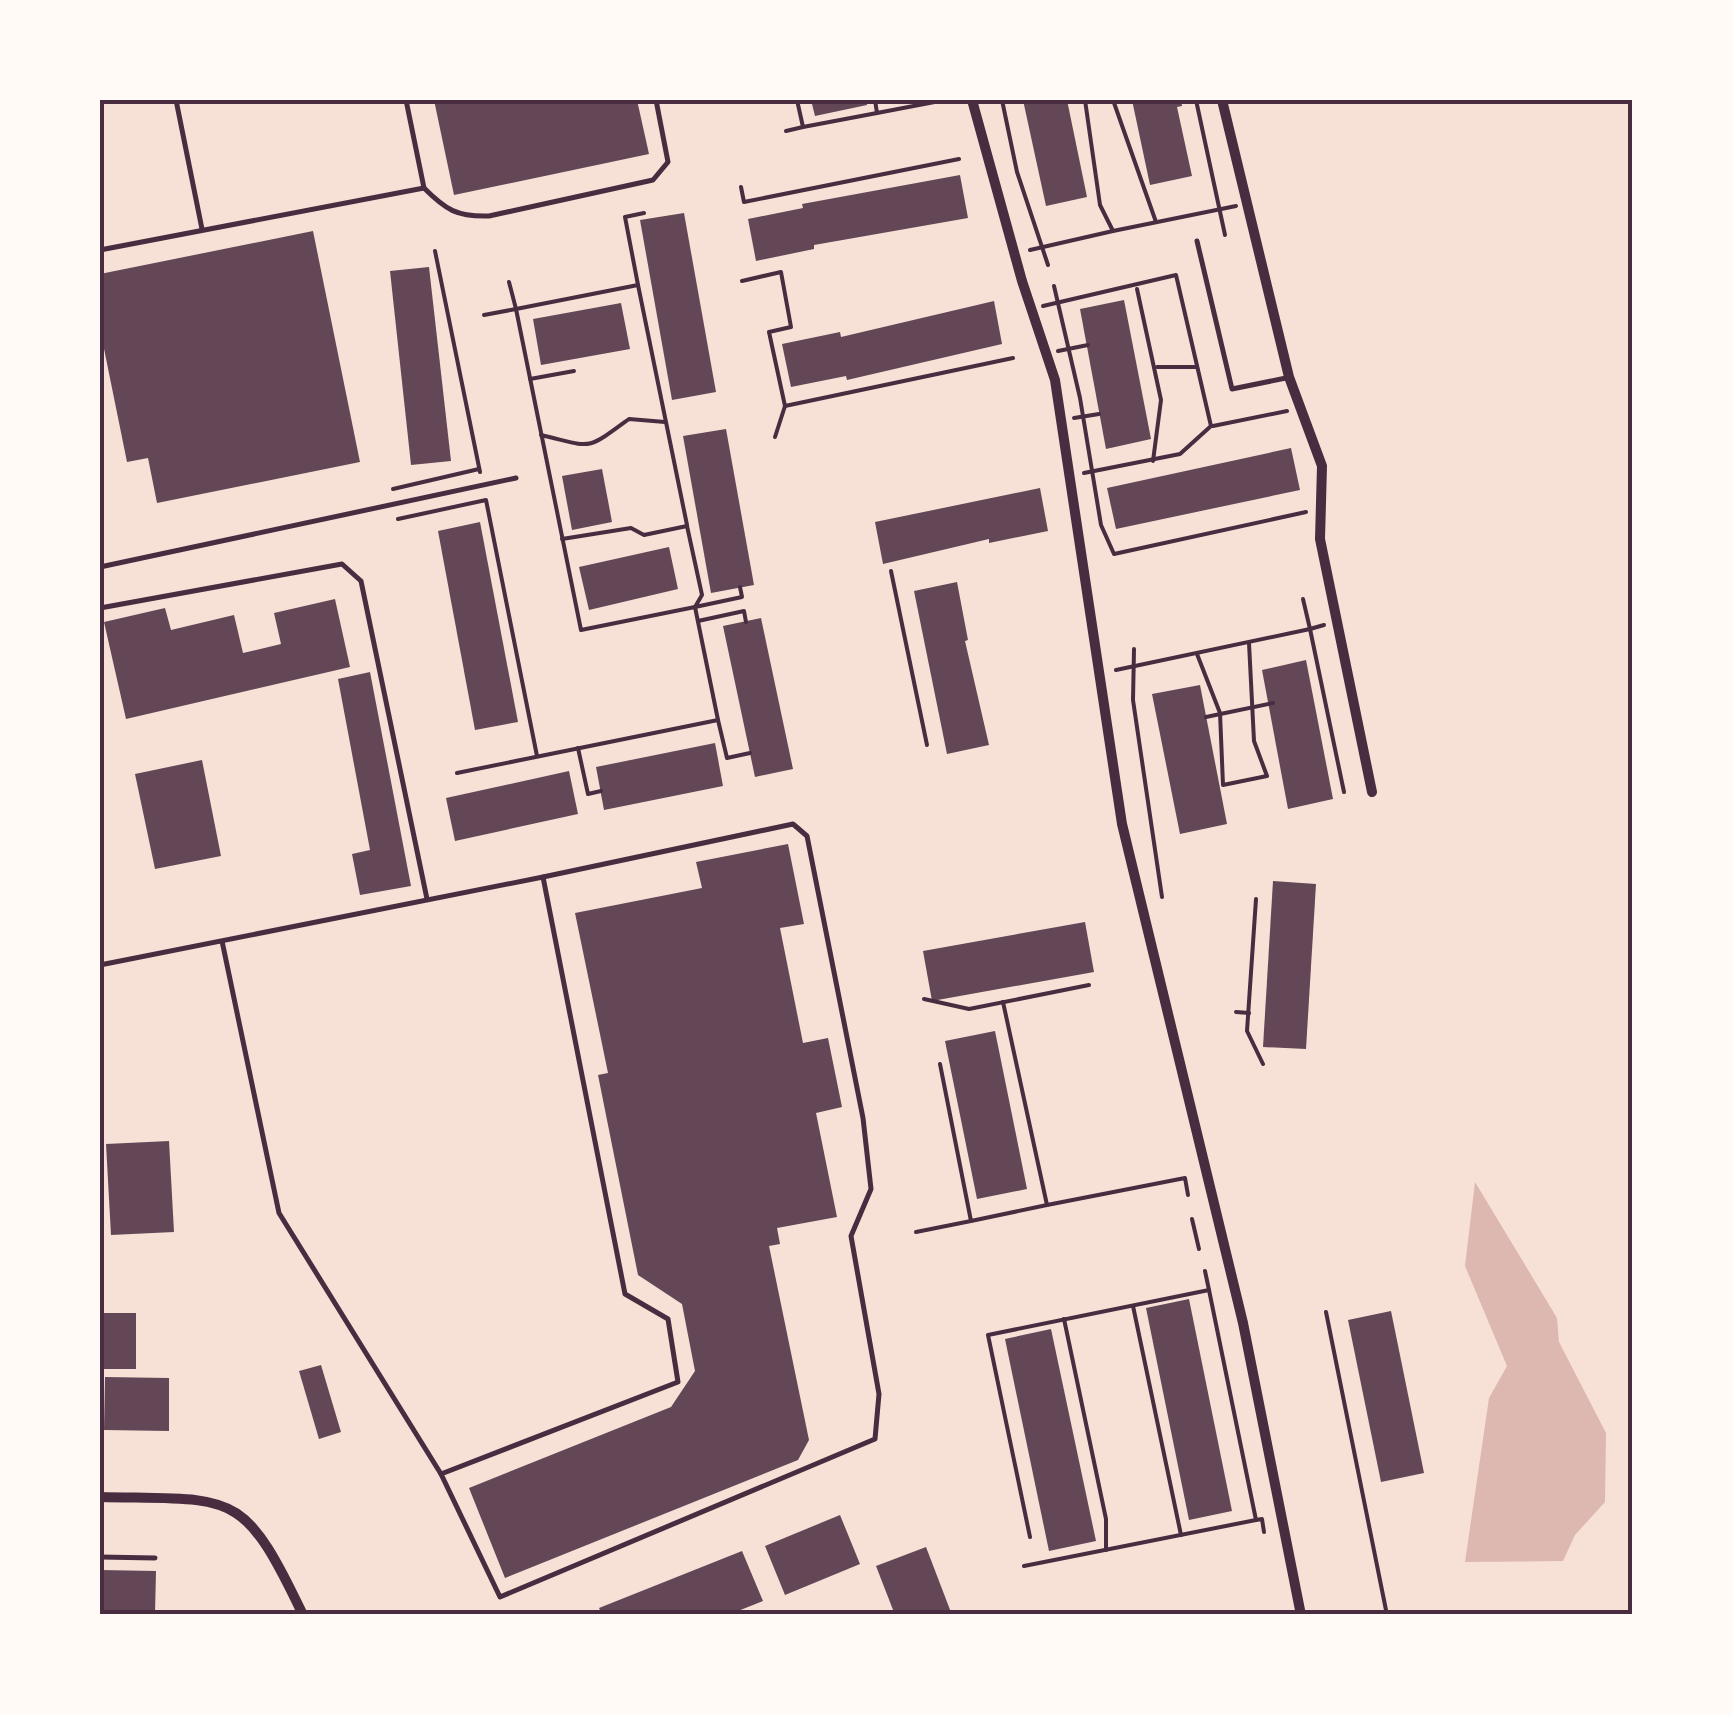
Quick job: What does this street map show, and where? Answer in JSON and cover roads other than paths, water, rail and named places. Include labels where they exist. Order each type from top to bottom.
[{"type":"street","points":[[972,100],[1022,281],[1050,353],[1088,573],[1122,824],[1243,1324],[1301,1615]]},
{"type":"street","points":[[1222,100],[1290,377],[1322,466],[1320,539],[1372,792]]},
{"type":"street","points":[[100,1497],[206,1500],[234,1507],[257,1528],[303,1615]]},
{"type":"lane","points":[[176,100],[202,230]]},
{"type":"lane","points":[[406,100],[424,188],[447,211],[461,217],[488,216],[652,180],[668,162],[656,100]]},
{"type":"lane","points":[[100,250],[424,188]]},
{"type":"lane","points":[[1197,241],[1232,388],[1290,377]]},
{"type":"lane","points":[[100,566],[516,478]]},
{"type":"lane","points":[[100,608],[342,564],[362,580],[427,900]]},
{"type":"lane","points":[[100,965],[794,824],[807,836],[864,1118],[871,1189],[851,1236],[879,1394],[875,1439],[500,1596],[442,1474],[279,1213],[222,941]]},
{"type":"lane","points":[[442,1474],[678,1382],[668,1318],[624,1294],[544,877]]},
{"type":"lane","points":[[100,1556],[155,1558]]}]
